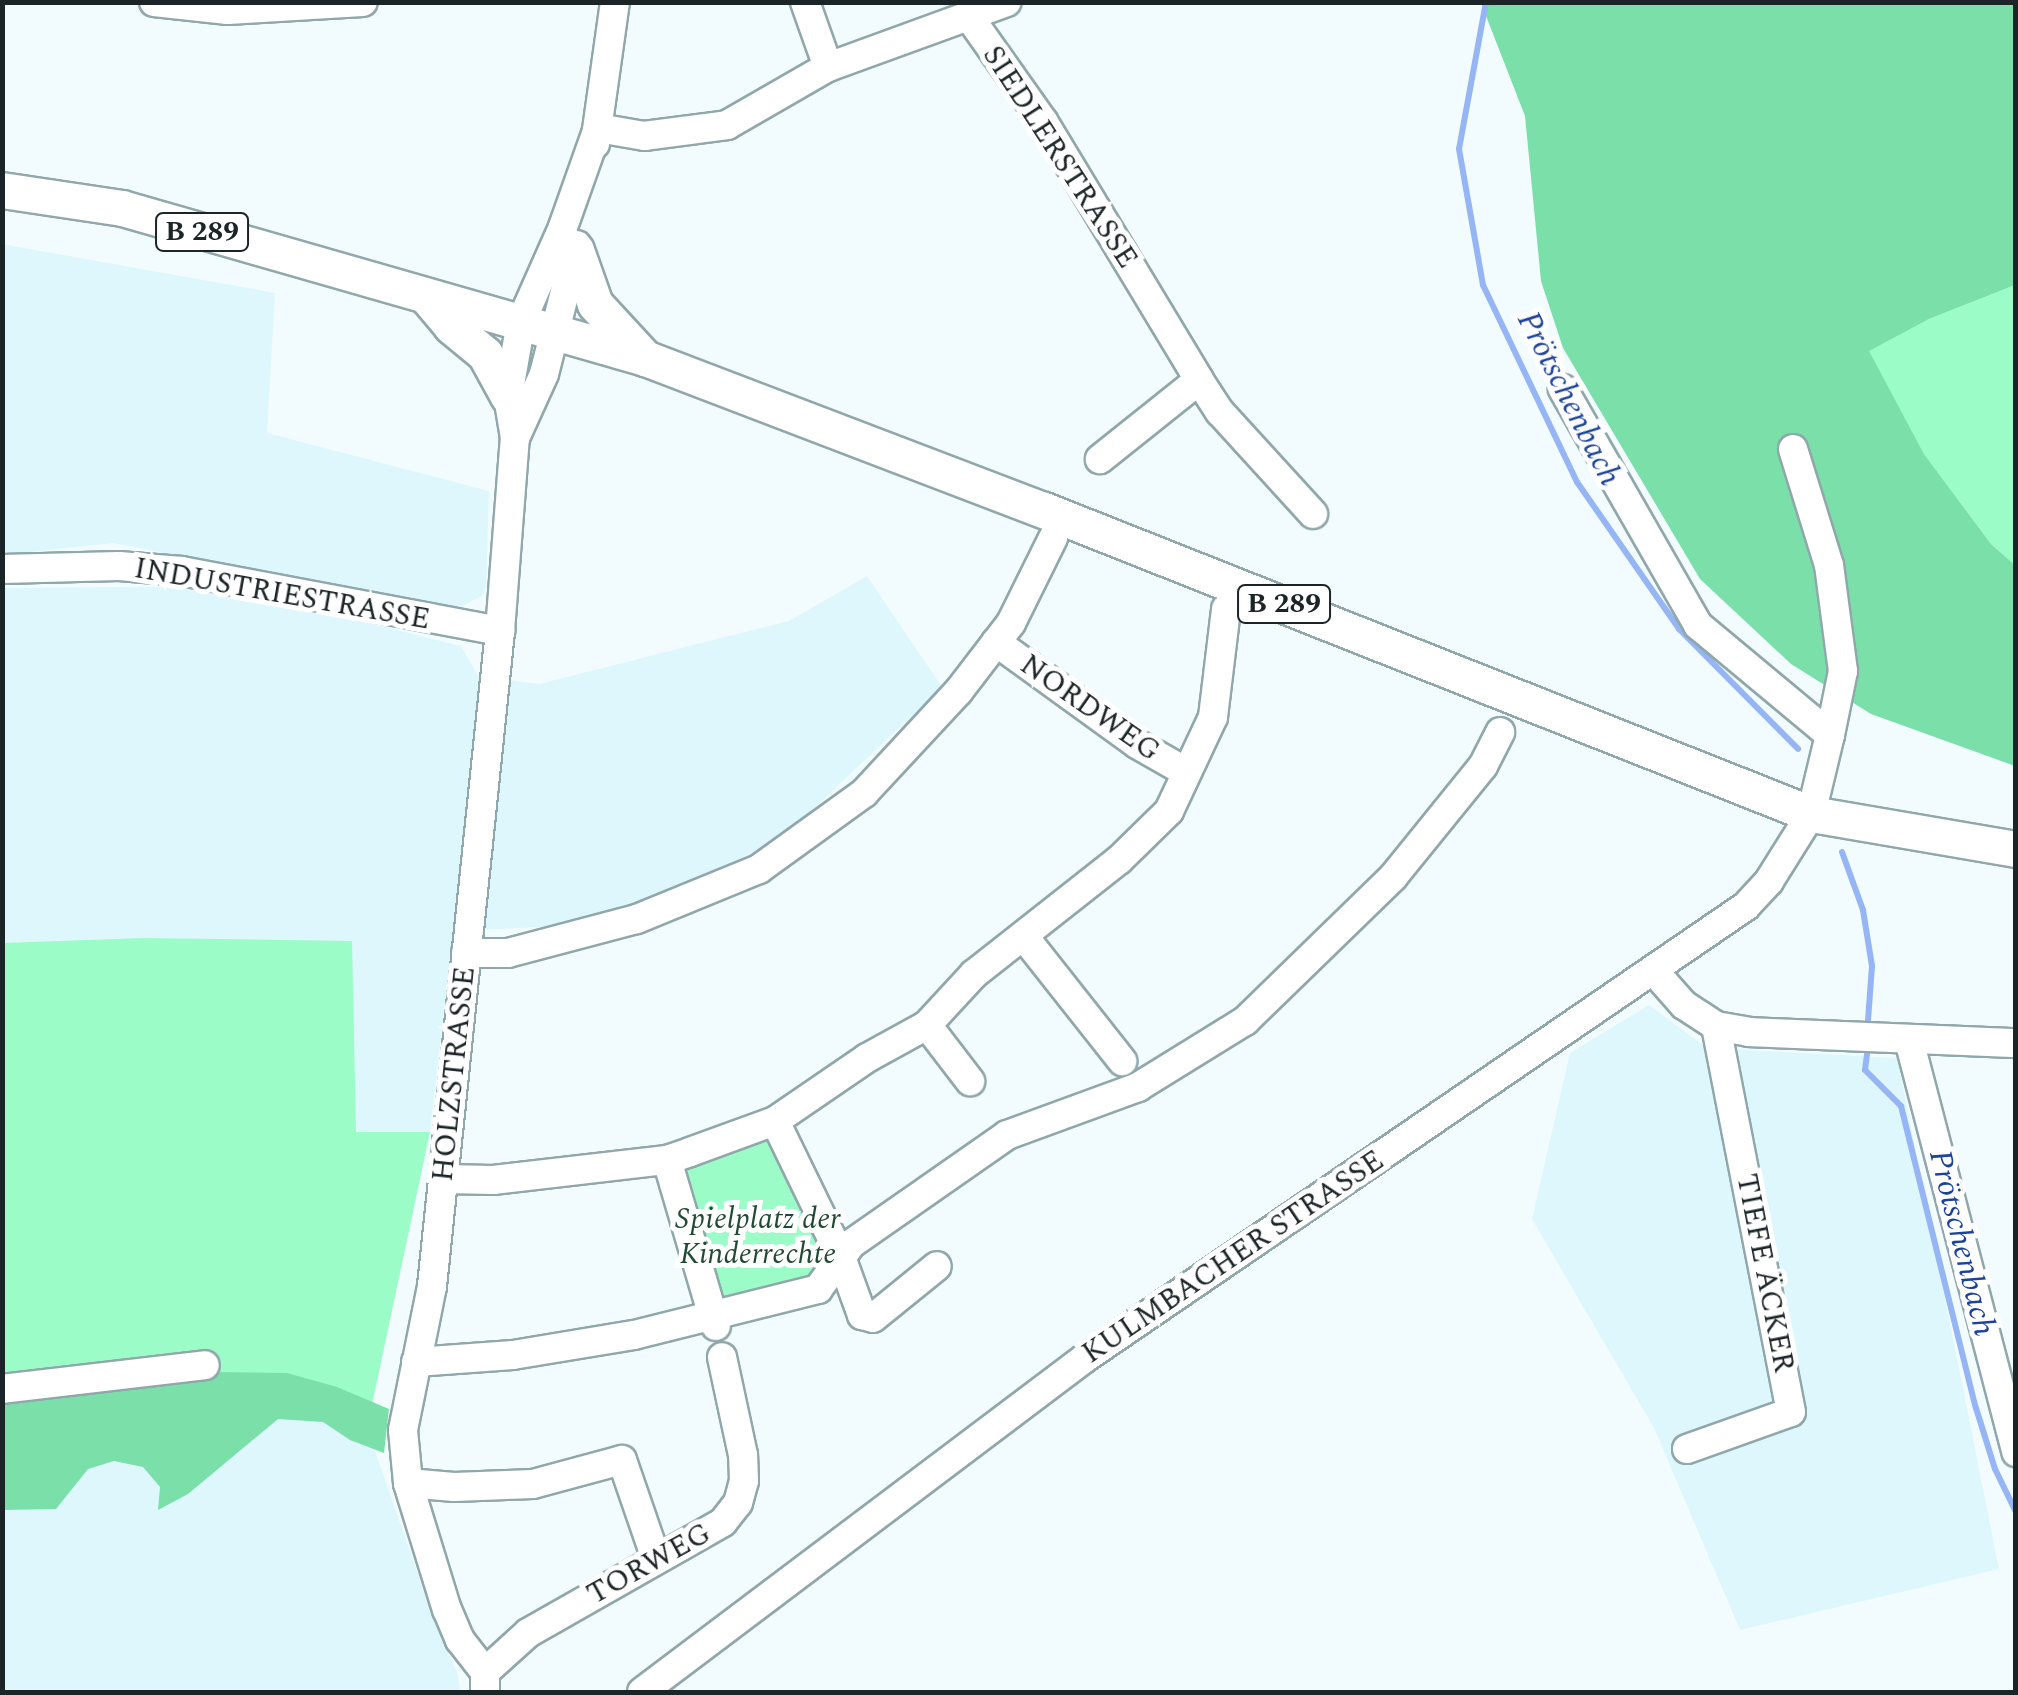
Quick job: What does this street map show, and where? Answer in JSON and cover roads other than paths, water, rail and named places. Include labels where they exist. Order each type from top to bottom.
[{"type":"main road","name":"B 289","points":[[2,190],[122,208],[645,358],[1062,517],[1811,814],[2016,849]]},
{"type":"main road","name":"B 289","points":[[576,250],[594,304],[645,358]]},
{"type":"main road","points":[[426,296],[451,326],[485,354],[508,396]]},
{"type":"street","points":[[154,2],[228,10],[363,2]]},
{"type":"street","points":[[598,128],[616,2]]},
{"type":"street","points":[[805,2],[828,67]]},
{"type":"street","points":[[970,18],[1007,2]]},
{"type":"street","name":"SIEDLERSTRASSE","points":[[598,128],[644,136],[727,125],[828,67],[970,18],[1043,121],[1220,412],[1313,514]]},
{"type":"street","name":"HOLZSTRASSE","points":[[515,438],[544,374],[556,332],[576,250],[598,128]]},
{"type":"street","name":"HOLZSTRASSE","points":[[485,1682],[447,1610],[408,1482],[403,1430],[432,1286],[500,630],[515,438],[508,396],[521,322],[563,227],[598,128]]},
{"type":"street","points":[[1100,459],[1199,380]]},
{"type":"street","points":[[1562,389],[1698,625],[1830,735]]},
{"type":"street","name":"KULMBACHER STRASSE","points":[[642,1692],[1085,1358],[1746,906],[1769,882],[1811,814],[1843,671],[1829,565],[1793,450]]},
{"type":"street","points":[[466,953],[508,953],[637,919],[760,869],[864,793],[958,692],[1011,623],[1053,538]]},
{"type":"street","name":"INDUSTRIESTRASSE","points":[[2,569],[119,566],[182,572],[500,630]]},
{"type":"street","points":[[444,1180],[493,1180],[668,1160],[776,1121],[867,1058],[927,1025],[974,974],[1025,938],[1119,860],[1168,812],[1213,717],[1226,609]]},
{"type":"street","name":"NORDWEG","points":[[996,642],[1137,744],[1186,772]]},
{"type":"street","points":[[416,1362],[513,1355],[716,1321],[818,1290],[851,1244],[1007,1134],[1138,1087],[1245,1021],[1392,877],[1483,766],[1500,732]]},
{"type":"street","points":[[1025,938],[1122,1061]]},
{"type":"street","points":[[1653,970],[1684,1004],[1716,1026],[1749,1032],[2016,1043]]},
{"type":"street","points":[[927,1025],[970,1081]]},
{"type":"street","name":"TIEFE ÄCKER","points":[[1687,1449],[1790,1412],[1716,1026]]},
{"type":"street","points":[[1909,1040],[2016,1452]]},
{"type":"street","points":[[776,1121],[841,1258],[862,1315],[873,1318],[937,1266]]},
{"type":"street","points":[[668,1160],[716,1321]]},
{"type":"street","name":"TORWEG","points":[[485,1682],[528,1633],[723,1522],[738,1503],[744,1482],[742,1456],[722,1357]]},
{"type":"street","points":[[2,1389],[206,1365]]},
{"type":"street","points":[[408,1482],[472,1488],[533,1484],[622,1460],[656,1558]]},
{"type":"waterway","name":"Prötschenbach","points":[[1486,2],[1459,149],[1483,285],[1577,482],[1679,629],[1798,749]]},
{"type":"waterway","name":"Prötschenbach","points":[[1842,852],[1863,910],[1872,966],[1868,1021]]},
{"type":"waterway","name":"Prötschenbach","points":[[1867,1054],[1865,1070],[1901,1106],[1976,1408],[1995,1469],[2016,1512]]},
{"type":"park label","name":"Spielplatz der Kinderrechte","points":[[758,1236]]}]
